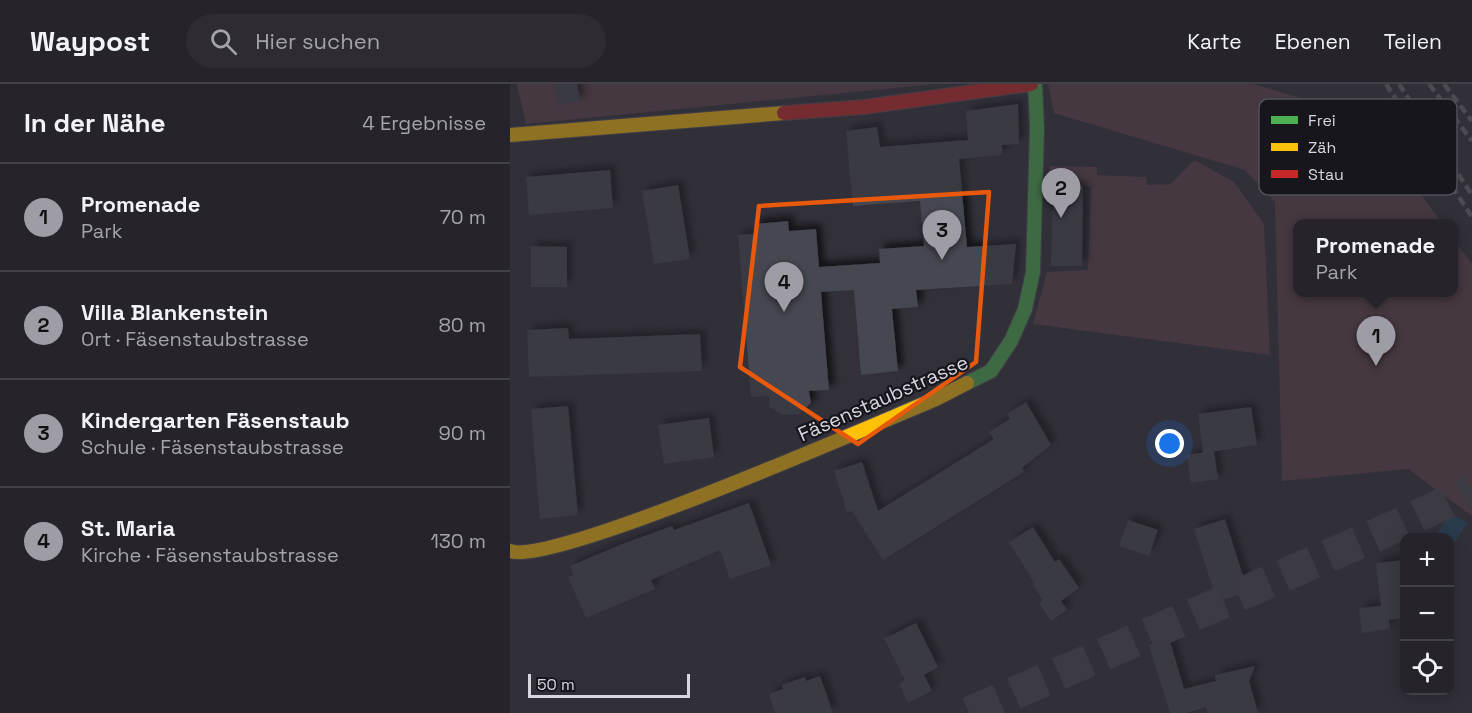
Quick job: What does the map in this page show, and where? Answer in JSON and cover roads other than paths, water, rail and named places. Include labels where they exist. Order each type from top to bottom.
[{"type":"street","points":[[510,135],[864,107],[1033,84]]},
{"type":"street","name":"Fäsenstaubstrasse","points":[[510,551],[517,554],[558,547],[684,503],[936,399],[991,371],[1011,341],[1025,309],[1033,272],[1037,128],[1033,84]]},
{"type":"water","points":[[1451,513],[1467,523],[1454,544],[1454,533],[1438,533]]},
{"type":"tunnel","points":[[969,713],[1401,524],[1472,490]]},
{"type":"railway","points":[[1386,84],[1396,99]]},
{"type":"railway","points":[[1399,84],[1409,99]]},
{"type":"railway","points":[[1429,84],[1440,99]]},
{"type":"railway","points":[[1444,84],[1455,99]]},
{"type":"railway","points":[[1457,101],[1472,121]]},
{"type":"railway","points":[[1457,121],[1472,141]]},
{"type":"railway","points":[[1457,172],[1472,195]]},
{"type":"railway","points":[[1457,194],[1472,217]]},
{"type":"place","name":"Villa Blankenstein","points":[[1061,218]]},
{"type":"place","name":"Kindergarten Fäsenstaub","points":[[942,260]]},
{"type":"place","name":"St. Maria","points":[[784,312]]},
{"type":"place","name":"Promenade","points":[[1376,366]]}]
